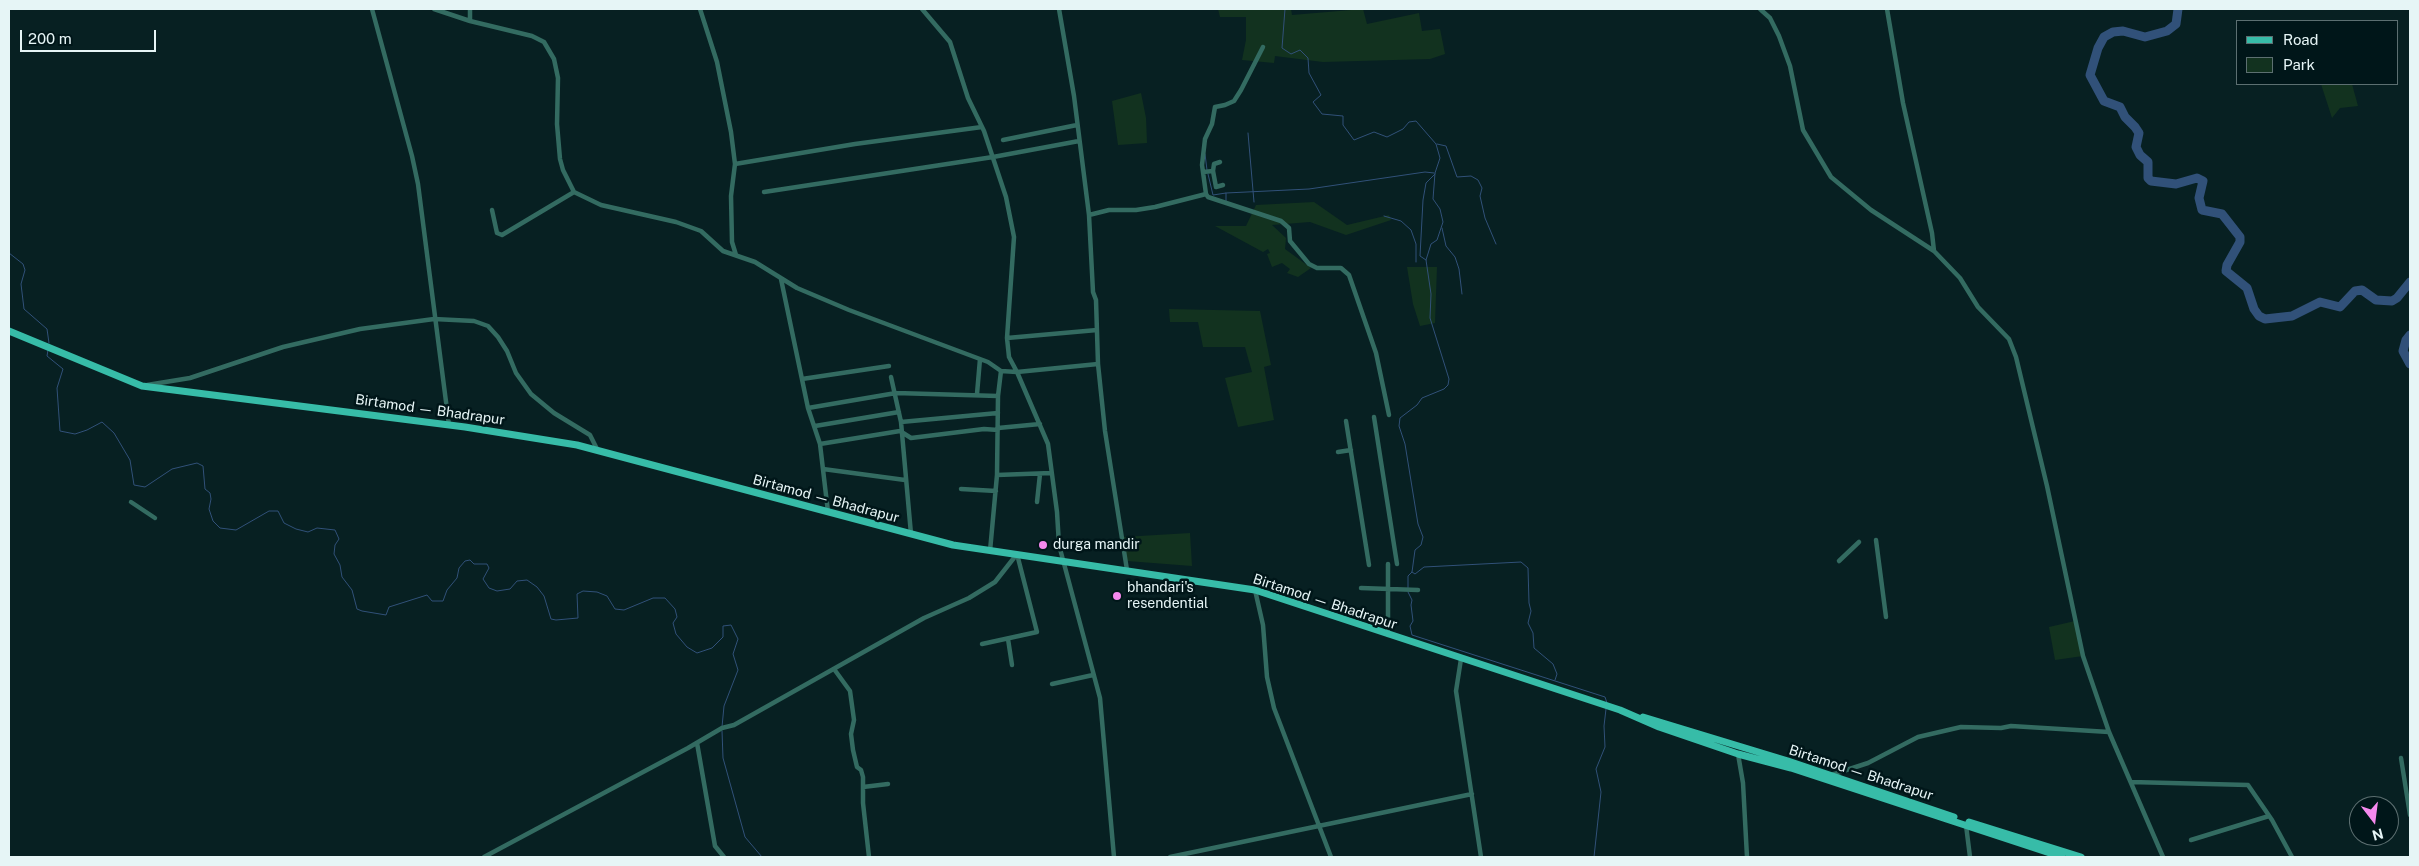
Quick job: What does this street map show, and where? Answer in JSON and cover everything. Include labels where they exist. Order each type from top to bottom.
[{"type":"main road","name":"Birtamod — Bhadrapur","points":[[9,331],[142,386],[450,425],[577,445],[911,534],[990,551],[1255,590],[1607,706],[1659,727],[1738,754],[1826,778]]},
{"type":"main road","name":"Birtamod — Bhadrapur","points":[[1633,715],[1656,720],[1967,824],[2041,847],[2081,857]]},
{"type":"main road","name":"Birtamod — Bhadrapur","points":[[2041,847],[2062,857]]},
{"type":"street","points":[[372,9],[414,166],[450,425]]},
{"type":"street","points":[[434,9],[470,21],[532,36],[544,42],[554,59],[558,78],[557,142],[560,158],[563,170],[574,192],[601,205],[676,222],[701,231],[723,251],[755,262],[781,279],[849,310],[995,365],[1001,371],[1017,372],[1098,364]]},
{"type":"street","points":[[470,9],[470,21]]},
{"type":"street","points":[[700,9],[710,38],[725,95],[735,164],[731,196],[732,242],[736,255]]},
{"type":"street","points":[[922,9],[950,42],[968,98],[982,127],[1006,196],[1014,237],[1007,338],[1009,357],[1048,444],[1062,561],[1100,698],[1114,857]]},
{"type":"street","points":[[1059,9],[1078,125],[1088,215],[1098,364],[1105,431],[1127,570]]},
{"type":"street","points":[[1760,9],[1770,18],[1790,66],[1803,130],[1831,177],[1871,210],[1934,251],[1960,278],[1978,307],[2009,339],[2016,357],[2049,492],[2083,656],[2109,732],[2163,857]]},
{"type":"street","points":[[1887,9],[1902,103],[1932,233],[1934,251]]},
{"type":"street","points":[[1263,48],[1242,90],[1234,101],[1215,107],[1212,124],[1205,139],[1203,172],[1206,194],[1208,197],[1281,221],[1289,228],[1290,241],[1309,264],[1317,268],[1342,268],[1349,275],[1376,353],[1389,415]]},
{"type":"street","points":[[1003,140],[1078,125]]},
{"type":"street","points":[[735,164],[855,144],[982,127]]},
{"type":"street","points":[[764,192],[993,157],[1079,141]]},
{"type":"street","points":[[1220,162],[1214,164],[1213,171],[1216,186],[1223,185]]},
{"type":"street","points":[[1203,172],[1213,171]]},
{"type":"street","points":[[492,210],[497,233],[502,235],[574,192]]},
{"type":"street","points":[[1088,215],[1110,210],[1154,208],[1206,194]]},
{"type":"street","points":[[781,279],[808,408],[820,444],[828,512]]},
{"type":"street","points":[[142,386],[190,378],[245,358],[332,335],[434,319],[474,321],[488,326],[507,351],[516,373],[531,394],[554,413],[590,435],[598,451]]},
{"type":"street","points":[[1007,338],[1097,330]]},
{"type":"street","points":[[977,394],[980,359]]},
{"type":"street","points":[[802,379],[889,366]]},
{"type":"street","points":[[990,551],[997,475],[998,396],[1001,371]]},
{"type":"street","points":[[891,377],[901,422],[900,431],[911,534]]},
{"type":"street","points":[[808,408],[896,393],[998,396]]},
{"type":"street","points":[[815,426],[899,412]]},
{"type":"street","points":[[901,422],[998,413]]},
{"type":"street","points":[[1374,417],[1397,564]]},
{"type":"street","points":[[1346,421],[1369,565]]},
{"type":"street","points":[[820,444],[900,431],[911,438],[1040,424]]},
{"type":"street","points":[[1338,452],[1351,450]]},
{"type":"street","points":[[823,469],[905,480]]},
{"type":"street","points":[[1037,502],[1040,474]]},
{"type":"street","points":[[997,475],[1051,474]]},
{"type":"street","points":[[961,489],[996,491]]},
{"type":"street","points":[[131,502],[155,518]]},
{"type":"street","points":[[1876,540],[1886,617]]},
{"type":"street","points":[[1839,561],[1859,542]]},
{"type":"street","points":[[982,644],[1037,632],[1017,554]]},
{"type":"street","points":[[484,857],[924,618],[970,598],[995,582],[1017,554]]},
{"type":"street","points":[[1388,564],[1388,635]]},
{"type":"street","points":[[1360,588],[1418,590]]},
{"type":"street","points":[[1255,590],[1263,625],[1267,677],[1274,708],[1331,857]]},
{"type":"street","points":[[1008,639],[1012,665]]},
{"type":"street","points":[[1461,659],[1456,691],[1481,857]]},
{"type":"street","points":[[834,668],[850,691],[854,720],[851,734],[856,767],[861,770],[869,857]]},
{"type":"street","points":[[1052,684],[1093,675]]},
{"type":"street","points":[[1826,778],[1868,763],[1918,737],[1948,729],[2001,728],[2011,726],[2109,732]]},
{"type":"street","points":[[697,743],[716,846],[724,857]]},
{"type":"street","points":[[1738,754],[1743,776],[1747,825],[1747,857]]},
{"type":"street","points":[[2401,758],[2408,786],[2410,812]]},
{"type":"street","points":[[2131,782],[2245,784],[2251,787],[2292,857]]},
{"type":"street","points":[[863,786],[888,784]]},
{"type":"street","points":[[1170,857],[1472,794]]},
{"type":"street","points":[[2191,840],[2269,816]]},
{"type":"street","points":[[1967,824],[1970,857]]},
{"type":"green space","points":[[1218,9],[1291,9],[1292,15],[1363,9],[1367,24],[1419,13],[1422,31],[1440,29],[1445,54],[1430,59],[1323,62],[1275,56],[1274,63],[1242,60],[1246,40],[1246,17],[1220,17]]},
{"type":"green space","points":[[2321,85],[2352,85],[2358,106],[2340,108],[2332,118]]},
{"type":"green space","points":[[1141,93],[1146,118],[1147,143],[1118,145],[1112,101]]},
{"type":"green space","points":[[1314,202],[1347,225],[1389,215],[1391,220],[1346,235],[1310,222],[1272,225],[1286,238],[1285,249],[1311,268],[1298,277],[1287,273],[1290,269],[1282,263],[1272,267],[1267,254],[1270,253],[1268,249],[1263,252],[1215,226],[1246,226],[1256,205]]},
{"type":"green space","points":[[1407,267],[1437,267],[1435,323],[1420,326],[1413,304]]},
{"type":"green space","points":[[1169,309],[1260,311],[1271,365],[1264,367],[1274,420],[1238,427],[1225,378],[1252,372],[1245,347],[1203,347],[1198,322],[1170,322]]},
{"type":"green space","points":[[1190,533],[1192,566],[1127,561],[1123,537]]},
{"type":"green space","points":[[2075,621],[2083,656],[2055,660],[2049,627]]},
{"type":"waterway","points":[[1285,9],[1282,48],[1291,54],[1300,50],[1308,58],[1309,73],[1321,95],[1313,102],[1322,114],[1343,116],[1343,125],[1354,140],[1374,132],[1387,137],[1403,129],[1409,122],[1416,121],[1436,144],[1440,158],[1435,173],[1433,199],[1440,209],[1443,222],[1437,240],[1431,244],[1426,260],[1431,294],[1430,318],[1449,379],[1448,385],[1444,389],[1422,398],[1417,405],[1400,418],[1399,426],[1405,444],[1418,524],[1423,537],[1421,545],[1415,550],[1412,572],[1408,576],[1408,588]]},
{"type":"waterway","points":[[2178,9],[2176,24],[2167,31],[2145,37],[2123,31],[2113,32],[2104,37],[2098,48],[2090,75],[2104,101],[2120,107],[2125,117],[2139,133],[2136,147],[2140,155],[2148,162],[2148,178],[2151,181],[2176,184],[2197,178],[2203,181],[2199,198],[2202,210],[2222,214],[2240,237],[2240,242],[2227,265],[2226,271],[2247,288],[2254,309],[2259,316],[2265,319],[2292,316],[2320,302],[2340,307],[2355,291],[2362,290],[2376,300],[2392,301],[2397,298],[2410,282]]},
{"type":"waterway","points":[[1248,133],[1254,202]]},
{"type":"waterway","points":[[1437,144],[1446,146],[1457,177],[1471,176],[1478,180],[1482,188],[1480,196],[1485,218],[1496,244]]},
{"type":"waterway","points":[[1205,154],[1207,170]]},
{"type":"waterway","points":[[1226,193],[1309,189],[1425,172],[1434,173]]},
{"type":"waterway","points":[[1208,174],[1213,195],[1226,193],[1226,201]]},
{"type":"waterway","points":[[1426,260],[1420,256],[1423,200],[1426,183],[1435,174]]},
{"type":"waterway","points":[[1384,216],[1401,221],[1411,230],[1416,244],[1416,262]]},
{"type":"waterway","points":[[1442,228],[1446,246],[1455,257],[1459,269],[1462,294]]},
{"type":"waterway","points":[[9,253],[23,264],[25,270],[21,284],[24,309],[47,329],[49,343]]},
{"type":"waterway","points":[[2410,335],[2406,340],[2403,351],[2410,364]]},
{"type":"waterway","points":[[48,350],[47,356],[63,369],[57,388],[60,431],[75,434],[102,422],[114,433],[130,460],[134,485],[145,487],[172,469],[197,463],[203,466],[205,489],[210,493],[211,499],[209,509],[213,521],[220,528],[236,530],[269,511],[278,511],[284,523],[296,529],[308,532],[317,528],[335,530],[339,539],[335,545],[334,554],[340,565],[342,577],[352,590],[357,609],[386,615],[389,607],[427,595],[432,601],[443,601],[447,590],[457,578],[459,568],[465,561],[470,560],[474,564],[487,564],[489,568],[483,579],[489,588],[497,591],[510,589],[517,581],[527,580],[537,587],[544,596],[551,619],[578,618],[577,594],[583,591],[597,592],[607,596],[615,609],[624,610],[653,598],[665,598],[675,609],[677,617],[673,623],[676,634],[687,647],[697,653],[712,648],[723,637],[723,626],[731,625],[738,639],[733,654],[738,670],[724,706],[722,727]]},
{"type":"waterway","points":[[1412,572],[1415,574],[1424,567],[1521,562],[1528,568],[1531,611],[1528,623],[1533,633],[1534,648],[1553,664],[1557,674],[1555,680]]},
{"type":"waterway","points":[[1408,592],[1412,600],[1413,621],[1410,626],[1412,635],[1605,697],[1607,703]]},
{"type":"waterway","points":[[1594,857],[1601,792],[1596,769],[1605,747],[1604,726],[1606,709]]},
{"type":"waterway","points":[[722,731],[723,758],[745,837],[762,857]]},
{"type":"place","name":"durga mandir","points":[[1043,545]]},
{"type":"place","name":"bhandari's resendential","points":[[1117,596]]}]
